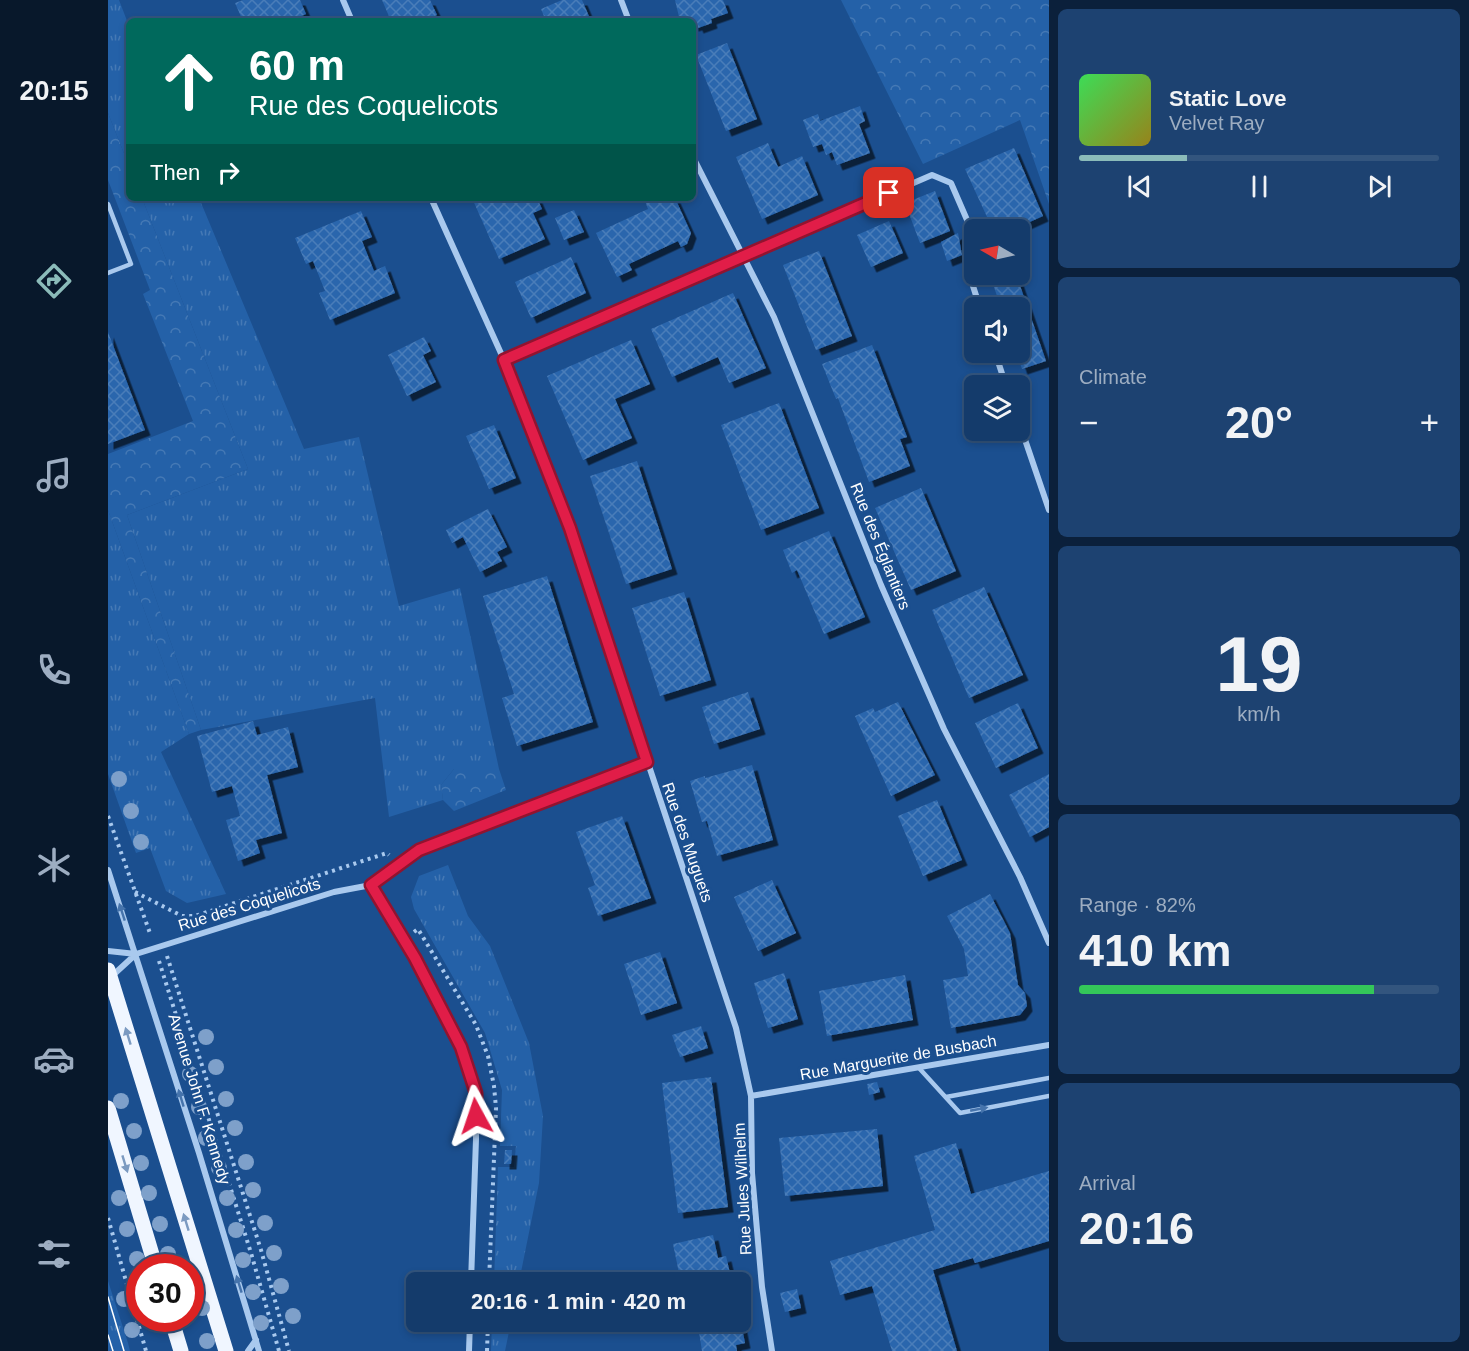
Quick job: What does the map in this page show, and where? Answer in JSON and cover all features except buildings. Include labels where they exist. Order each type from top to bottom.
[{"type":"main road","points":[[109,974],[226,1351]]},
{"type":"main road","points":[[108,1108],[152,1254]]},
{"type":"main road","points":[[175,1332],[181,1351]]},
{"type":"street","points":[[343,0],[351,18]]},
{"type":"street","points":[[621,0],[628,18]]},
{"type":"street","name":"Rue des Églantiers","points":[[696,163],[774,317],[881,585],[944,729],[1020,877],[1049,943]]},
{"type":"street","points":[[504,360],[932,176],[951,183],[974,236],[973,286],[976,297]]},
{"type":"street","name":"Rue des Muguets","points":[[432,201],[504,360],[570,528],[736,1028],[751,1096]]},
{"type":"street","points":[[1025,441],[1049,510]]},
{"type":"street","name":"Rue des Coquelicots","points":[[109,974],[135,954],[334,892],[371,885],[419,850],[439,841],[647,762]]},
{"type":"street","name":"Avenue John F. Kennedy","points":[[108,870],[259,1351]]},
{"type":"street","points":[[371,885],[403,938],[461,1047],[476,1093],[471,1272]]},
{"type":"street","name":"Rue des Coquelicots","points":[[108,951],[135,954]]},
{"type":"street","name":"Rue Marguerite de Busbach","points":[[751,1096],[1049,1045]]},
{"type":"street","name":"Rue Jules Wilhelm","points":[[751,1096],[752,1173],[762,1287],[772,1351]]},
{"type":"street","points":[[469,1351],[470,1332]]},
{"type":"street","points":[[248,1351],[256,1340]]},
{"type":"lane","points":[[108,204],[131,264],[108,273]]},
{"type":"lane","points":[[919,1068],[960,1113],[1049,1096]]},
{"type":"lane","points":[[946,1097],[1049,1078]]},
{"type":"path","points":[[108,816],[154,948],[244,1231],[279,1351]]},
{"type":"path","points":[[135,892],[182,916],[195,916],[387,853],[398,864]]},
{"type":"path","name":"Avenue John F. Kennedy","points":[[163,945],[261,1250],[290,1351]]},
{"type":"path","points":[[108,1218],[146,1351]]},
{"type":"path","points":[[487,1351],[488,1332]]},
{"type":"green space","points":[[108,0],[119,0],[126,18],[126,158],[108,113]]},
{"type":"green space","points":[[841,0],[1049,0],[1049,204],[1020,120],[923,164]]},
{"type":"green space","points":[[108,113],[126,158],[126,201],[143,201],[248,469],[127,515],[201,730],[189,734],[108,510],[108,454],[193,421],[143,294],[150,290],[108,180]]},
{"type":"green space","points":[[143,201],[200,201],[304,449],[359,437],[399,606],[460,588],[499,769],[454,769],[441,785],[443,800],[389,817],[375,698],[201,730],[127,515],[248,469]]},
{"type":"green space","points":[[108,510],[189,734],[161,752],[226,894],[187,903],[166,891],[150,848],[136,853],[108,774]]},
{"type":"green space","points":[[454,769],[499,769],[506,790],[454,811],[443,800],[441,785]]},
{"type":"green space","points":[[448,865],[468,916],[490,946],[529,1043],[543,1116],[539,1183],[521,1272],[494,1272],[498,1167],[514,1167],[516,1146],[500,1146],[502,1090],[485,1033],[414,909],[411,897],[419,876]]},
{"type":"green space","points":[[108,1281],[128,1343],[130,1351],[108,1351]]},
{"type":"green space","points":[[492,1332],[509,1332],[505,1351],[491,1351]]},
{"type":"tram line","points":[[108,1297],[124,1351]]},
{"type":"tram line","points":[[108,1335],[113,1351]]},
{"type":"route","points":[[476,1116],[476,1093],[461,1047],[415,958],[371,885],[419,850],[439,841],[647,762],[570,528],[504,360],[889,193]]}]
